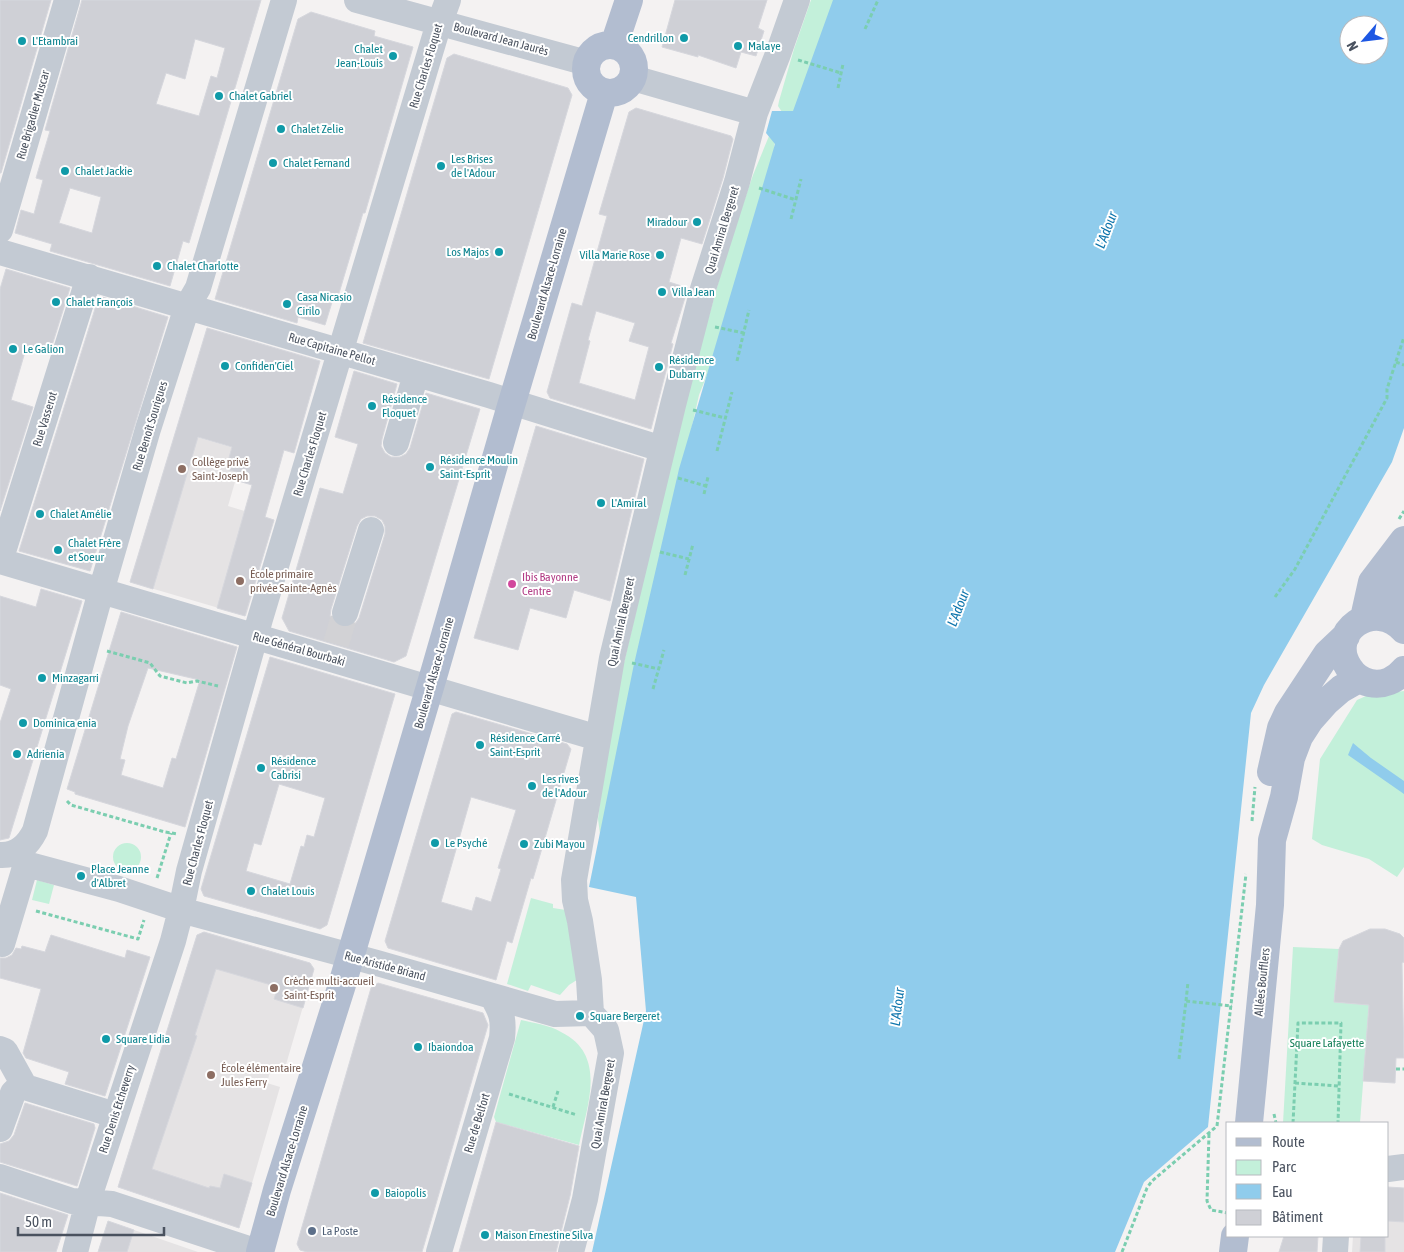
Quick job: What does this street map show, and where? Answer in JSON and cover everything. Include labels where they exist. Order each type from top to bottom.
[{"type":"main road","points":[[614,45],[629,0]]},
{"type":"main road","points":[[614,45],[624,49],[632,58],[635,68],[633,78],[624,90],[611,94],[604,93],[592,84],[586,70],[589,57],[597,49],[614,45]]},
{"type":"main road","name":"Boulevard Alsace-Lorraine","points":[[259,1252],[350,957],[604,93]]},
{"type":"main road","points":[[1355,627],[1379,616],[1398,625],[1395,566],[1403,543]]},
{"type":"main road","points":[[1400,676],[1381,684],[1368,683],[1361,680],[1347,666],[1343,656],[1343,646],[1355,627],[1372,582],[1403,543]]},
{"type":"main road","name":"Allées Boufflers","points":[[1272,840],[1266,824],[1270,779],[1281,728],[1312,674],[1327,654],[1355,627]]},
{"type":"main road","name":"Allées Boufflers","points":[[1249,1122],[1270,905],[1272,840],[1284,797],[1291,758],[1299,737],[1310,720],[1326,702],[1341,689],[1355,681],[1361,680]]},
{"type":"main road","points":[[1233,1252],[1235,1237]]},
{"type":"street","name":"Rue Brigadier Muscar","points":[[0,230],[66,0]]},
{"type":"street","name":"Rue Benoît Sourigues","points":[[17,858],[29,843],[35,831],[101,591],[187,306],[198,288],[284,0]]},
{"type":"street","name":"Boulevard Jean Jaurès","points":[[357,0],[444,11],[587,63]]},
{"type":"street","name":"Quai Amiral Bergeret","points":[[571,1252],[585,1199],[611,1053],[606,1030],[591,1013],[589,980],[575,900],[574,880],[612,658],[638,546],[703,289],[737,182],[755,113],[797,0]]},
{"type":"street","name":"Rue Charles Floquet","points":[[181,910],[189,871],[255,637],[444,11]]},
{"type":"street","points":[[633,78],[755,113]]},
{"type":"street","name":"Rue Capitaine Pellot","points":[[0,252],[512,402],[660,461]]},
{"type":"street","name":"Rue Vasserot","points":[[0,561],[89,277]]},
{"type":"street","points":[[396,443],[416,374]]},
{"type":"street","points":[[345,613],[371,530]]},
{"type":"street","name":"Rue Général Bourbaki","points":[[0,561],[255,637],[334,652],[430,688],[598,738]]},
{"type":"street","points":[[2,944],[17,858],[181,910]]},
{"type":"street","name":"Rue Aristide Briand","points":[[181,910],[555,1014],[591,1013]]},
{"type":"street","name":"Rue Denis Etcheverry","points":[[75,1252],[88,1202],[181,910]]},
{"type":"street","name":"Rue de Belfort","points":[[439,1252],[502,1038],[504,1023],[500,1009],[492,996]]},
{"type":"street","points":[[0,1049],[5,1051],[25,1087]]},
{"type":"street","points":[[0,1129],[13,1093],[18,1088],[25,1087],[102,1111],[115,1117]]},
{"type":"street","points":[[1389,1169],[1404,1167]]},
{"type":"street","points":[[0,1177],[72,1201],[112,1204],[259,1252]]},
{"type":"street","points":[[1335,1252],[1336,1237]]},
{"type":"path","points":[[865,29],[878,0]]},
{"type":"path","points":[[778,54],[841,73]]},
{"type":"path","points":[[838,88],[843,64]]},
{"type":"path","points":[[791,219],[801,180]]},
{"type":"path","points":[[737,182],[796,200]]},
{"type":"path","points":[[737,361],[749,310]]},
{"type":"path","points":[[695,322],[744,334]]},
{"type":"path","points":[[1275,597],[1295,569],[1387,398],[1387,389],[1404,337]]},
{"type":"path","points":[[1396,362],[1404,365]]},
{"type":"path","points":[[716,451],[732,392]]},
{"type":"path","points":[[673,406],[725,418]]},
{"type":"path","points":[[660,461],[706,486]]},
{"type":"path","points":[[704,494],[708,477]]},
{"type":"path","points":[[685,575],[693,544]]},
{"type":"path","points":[[638,546],[689,559]]},
{"type":"path","points":[[104,650],[150,663],[160,676],[187,683],[197,681],[221,687]]},
{"type":"path","points":[[653,689],[664,650]]},
{"type":"path","points":[[61,795],[71,805],[165,832],[185,835]]},
{"type":"path","points":[[1179,1059],[1188,982]]},
{"type":"path","points":[[1186,1002],[1232,1006]]},
{"type":"path","points":[[1293,1122],[1298,1023],[1341,1023],[1338,1122]]},
{"type":"path","points":[[1396,1069],[1404,1069]]},
{"type":"path","points":[[1295,1083],[1339,1086]]},
{"type":"path","points":[[488,1088],[600,1121]]},
{"type":"path","points":[[553,1107],[558,1091]]},
{"type":"path","points":[[1122,1252],[1147,1188],[1152,1181],[1217,1126],[1219,1111]]},
{"type":"path","points":[[1209,1133],[1207,1201],[1211,1210],[1226,1213]]},
{"type":"shaded area","points":[[176,431],[244,451],[228,506],[274,520],[246,616],[130,582]]},
{"type":"shaded area","name":"École élémentaire Jules Ferry","points":[[204,932],[310,963],[314,969],[285,1068],[272,1064],[267,1083],[280,1087],[239,1228],[118,1187],[197,935]]},
{"type":"shaded area","points":[[1389,1187],[1404,1188],[1404,1252],[1352,1252],[1353,1237],[1389,1237]]},
{"type":"shaded area","points":[[108,1221],[198,1252],[98,1252]]},
{"type":"green space","points":[[811,0],[837,0],[798,110],[784,115],[778,106],[779,101]]},
{"type":"green space","points":[[769,136],[775,141],[773,157],[717,350],[699,395],[600,834],[598,819],[604,767],[616,697],[686,397],[729,245],[753,175]]},
{"type":"green space","points":[[1404,691],[1404,867],[1397,877],[1369,859],[1322,845],[1312,839],[1320,759],[1357,700],[1366,696]]},
{"type":"green space","points":[[127,843],[137,847],[141,857],[137,867],[127,871],[117,867],[113,857],[117,847]]},
{"type":"green space","points":[[37,880],[54,885],[49,904],[32,900]]},
{"type":"green space","points":[[531,898],[553,904],[553,908],[566,910],[583,976],[569,985],[560,995],[531,985],[528,991],[507,984]]},
{"type":"green space","name":"Square Lafayette","points":[[1293,947],[1339,949],[1334,1002],[1369,1005],[1360,1122],[1283,1122]]},
{"type":"green space","points":[[521,1020],[561,1032],[576,1042],[585,1054],[591,1082],[579,1145],[496,1122],[494,1117]]},
{"type":"water","name":"L'Adour","points":[[833,0],[1404,0],[1404,428],[1392,462],[1264,685],[1251,713],[1208,1127],[1144,1182],[1115,1252],[592,1252],[646,1011],[636,897],[589,887],[634,664],[679,469],[775,144],[766,133],[772,111],[793,111]]},
{"type":"water","points":[[1353,743],[1404,781],[1404,794],[1348,755]]},
{"type":"building","name":"L'Etambrai","points":[[0,0],[51,0],[1,173],[0,173]]},
{"type":"building","points":[[82,0],[261,0],[189,243],[183,241],[170,286],[50,251],[52,244],[15,233],[21,210],[34,214],[43,180],[36,178],[50,131],[45,130]],"holes":[[[195,39],[225,48],[217,78],[211,76],[199,116],[156,104],[166,73],[185,79]],[[70,188],[101,197],[92,233],[59,223]]]},
{"type":"building","points":[[675,0],[767,0],[758,28],[764,31],[756,56],[741,52],[736,68],[698,55],[698,57],[662,47]]},
{"type":"building","points":[[311,12],[375,31],[374,36],[413,47],[365,213],[363,213],[337,300],[333,299],[325,325],[298,317],[297,323],[215,299],[298,19]]},
{"type":"building","points":[[454,54],[568,88],[572,95],[489,379],[363,343],[447,58]]},
{"type":"building","points":[[636,108],[731,136],[733,139],[702,244],[681,238],[669,282],[688,288],[671,343],[673,344],[651,429],[550,398],[547,392],[572,303],[582,306],[607,216],[599,214],[629,112]],"holes":[[[596,311],[635,323],[629,341],[649,347],[635,400],[579,383]]]},
{"type":"building","points":[[6,269],[70,288],[50,352],[27,345],[11,400],[33,407],[0,511],[0,289]]},
{"type":"building","points":[[99,296],[168,317],[90,571],[19,551]]},
{"type":"building","points":[[207,328],[320,361],[294,453],[284,450],[265,517],[274,520],[245,616],[217,608],[252,485],[235,480],[237,472],[226,469],[232,447],[198,437],[153,589],[130,582]]},
{"type":"building","points":[[354,371],[397,384],[381,446],[385,453],[391,457],[400,457],[406,454],[410,448],[426,393],[480,409],[406,656],[394,662],[289,631],[282,618],[320,488],[343,494],[358,444],[335,437]],"holes":[[[367,516],[375,516],[382,520],[385,526],[385,534],[359,618],[355,624],[349,627],[341,627],[334,623],[330,616],[331,609],[357,526],[361,519]]]},
{"type":"building","points":[[536,426],[644,459],[610,601],[574,590],[566,618],[530,608],[518,650],[474,638]]},
{"type":"building","points":[[41,589],[82,601],[9,838],[0,840],[0,723],[11,689],[0,685],[0,596],[36,607]]},
{"type":"building","points":[[121,612],[237,647],[185,827],[75,794],[75,792],[67,789]],"holes":[[[148,668],[200,680],[176,759],[172,758],[163,788],[121,775],[125,760],[120,759],[128,726]]]},
{"type":"building","points":[[270,657],[395,694],[327,925],[320,929],[204,896],[201,889]],"holes":[[[279,784],[325,798],[314,837],[307,835],[304,847],[301,846],[290,884],[246,871],[254,843],[261,845]]]},
{"type":"building","points":[[456,712],[567,744],[571,749],[533,879],[531,878],[512,943],[507,941],[496,980],[388,948],[385,941],[452,714]],"holes":[[[471,797],[516,810],[498,868],[501,869],[491,902],[476,897],[472,911],[441,902]]]},
{"type":"building","points":[[1370,929],[1385,929],[1400,934],[1404,938],[1404,962],[1402,963],[1404,1058],[1396,1058],[1395,1083],[1363,1081],[1369,1005],[1334,1002],[1339,949],[1343,941]]},
{"type":"building","points":[[204,932],[310,963],[314,969],[303,1008],[274,999],[278,987],[216,969],[195,1035],[197,1036],[152,1169],[209,1188],[210,1186],[220,1188],[224,1174],[252,1183],[239,1228],[118,1187],[197,935]]},
{"type":"building","points":[[51,935],[125,958],[127,950],[150,957],[105,1096],[65,1084],[69,1072],[26,1058],[23,1053],[41,989],[0,978],[0,958],[12,955],[16,948],[21,949],[22,946],[45,952]]},
{"type":"building","name":"Baiopolis","points":[[378,983],[483,1013],[488,1025],[422,1252],[307,1252],[300,1250],[297,1244],[371,988]]},
{"type":"building","points":[[25,1103],[94,1124],[95,1128],[77,1186],[0,1162],[0,1144],[9,1141],[14,1135]]},
{"type":"building","points":[[496,1122],[579,1146],[570,1196],[556,1252],[459,1252]]},
{"type":"building","points":[[1389,1187],[1404,1188],[1404,1222],[1389,1221]]},
{"type":"building","points":[[0,1193],[68,1215],[56,1252],[0,1252]]},
{"type":"building","points":[[108,1221],[134,1230],[127,1252],[98,1252]]},
{"type":"building","points":[[1284,1237],[1318,1237],[1317,1252],[1279,1252]]},
{"type":"building","points":[[1361,1237],[1385,1237],[1385,1252],[1360,1252]]},
{"type":"tunnel","points":[[336,644],[345,613]]},
{"type":"place","name":"Cendrillon","points":[[684,38]]},
{"type":"place","name":"L'Etambrai","points":[[22,41]]},
{"type":"place","name":"Malaye","points":[[738,46]]},
{"type":"place","name":"Chalet Jean-Louis","points":[[393,56]]},
{"type":"place","name":"Chalet Gabriel","points":[[219,96]]},
{"type":"place","name":"Chalet Zelie","points":[[281,129]]},
{"type":"place","name":"Chalet Fernand","points":[[273,163]]},
{"type":"place","name":"Les Brises de l'Adour","points":[[441,166]]},
{"type":"place","name":"Chalet Jackie","points":[[65,171]]},
{"type":"place","name":"Miradour","points":[[697,222]]},
{"type":"place","name":"Los Majos","points":[[499,252]]},
{"type":"place","name":"Villa Marie Rose","points":[[660,255]]},
{"type":"place","name":"Chalet Charlotte","points":[[157,266]]},
{"type":"place","name":"Villa Jean","points":[[662,292]]},
{"type":"place","name":"Chalet François","points":[[56,302]]},
{"type":"place","name":"Casa Nicasio Cirilo","points":[[287,304]]},
{"type":"place","name":"Le Galion","points":[[13,349]]},
{"type":"place","name":"Confiden'Ciel","points":[[225,366]]},
{"type":"place","name":"Résidence Dubarry","points":[[659,367]]},
{"type":"place","name":"Résidence Floquet","points":[[372,406]]},
{"type":"place","name":"Résidence Moulin Saint-Esprit","points":[[430,467]]},
{"type":"place","name":"Collège privé Saint-Joseph","points":[[182,469]]},
{"type":"place","name":"L'Amiral","points":[[601,503]]},
{"type":"place","name":"Chalet Amélie","points":[[40,514]]},
{"type":"place","name":"Chalet Frère et Soeur","points":[[58,550]]},
{"type":"place","name":"École primaire privée Sainte-Agnès","points":[[240,581]]},
{"type":"place","name":"Ibis Bayonne Centre","points":[[512,584]]},
{"type":"place","name":"Minzagarri","points":[[42,678]]},
{"type":"place","name":"Dominica enia","points":[[23,723]]},
{"type":"place","name":"Résidence Carré Saint-Esprit","points":[[480,745]]},
{"type":"place","name":"Adrienia","points":[[17,754]]},
{"type":"place","name":"Résidence Cabrisi","points":[[261,768]]},
{"type":"place","name":"Les rives de l'Adour","points":[[532,786]]},
{"type":"place","name":"Le Psyché","points":[[435,843]]},
{"type":"place","name":"Zubi Mayou","points":[[524,844]]},
{"type":"place","name":"Place Jeanne d'Albret","points":[[81,876]]},
{"type":"place","name":"Chalet Louis","points":[[251,891]]},
{"type":"place","name":"Crèche multi-accueil Saint-Esprit","points":[[274,988]]},
{"type":"place","name":"Square Bergeret","points":[[580,1016]]},
{"type":"place","name":"Square Lidia","points":[[106,1039]]},
{"type":"place","name":"Ibaiondoa","points":[[418,1047]]},
{"type":"place","name":"École élémentaire Jules Ferry","points":[[211,1075]]},
{"type":"place","name":"Baiopolis","points":[[375,1193]]},
{"type":"place","name":"La Poste","points":[[312,1231]]},
{"type":"place","name":"Maison Ernestine Silva","points":[[485,1235]]}]
